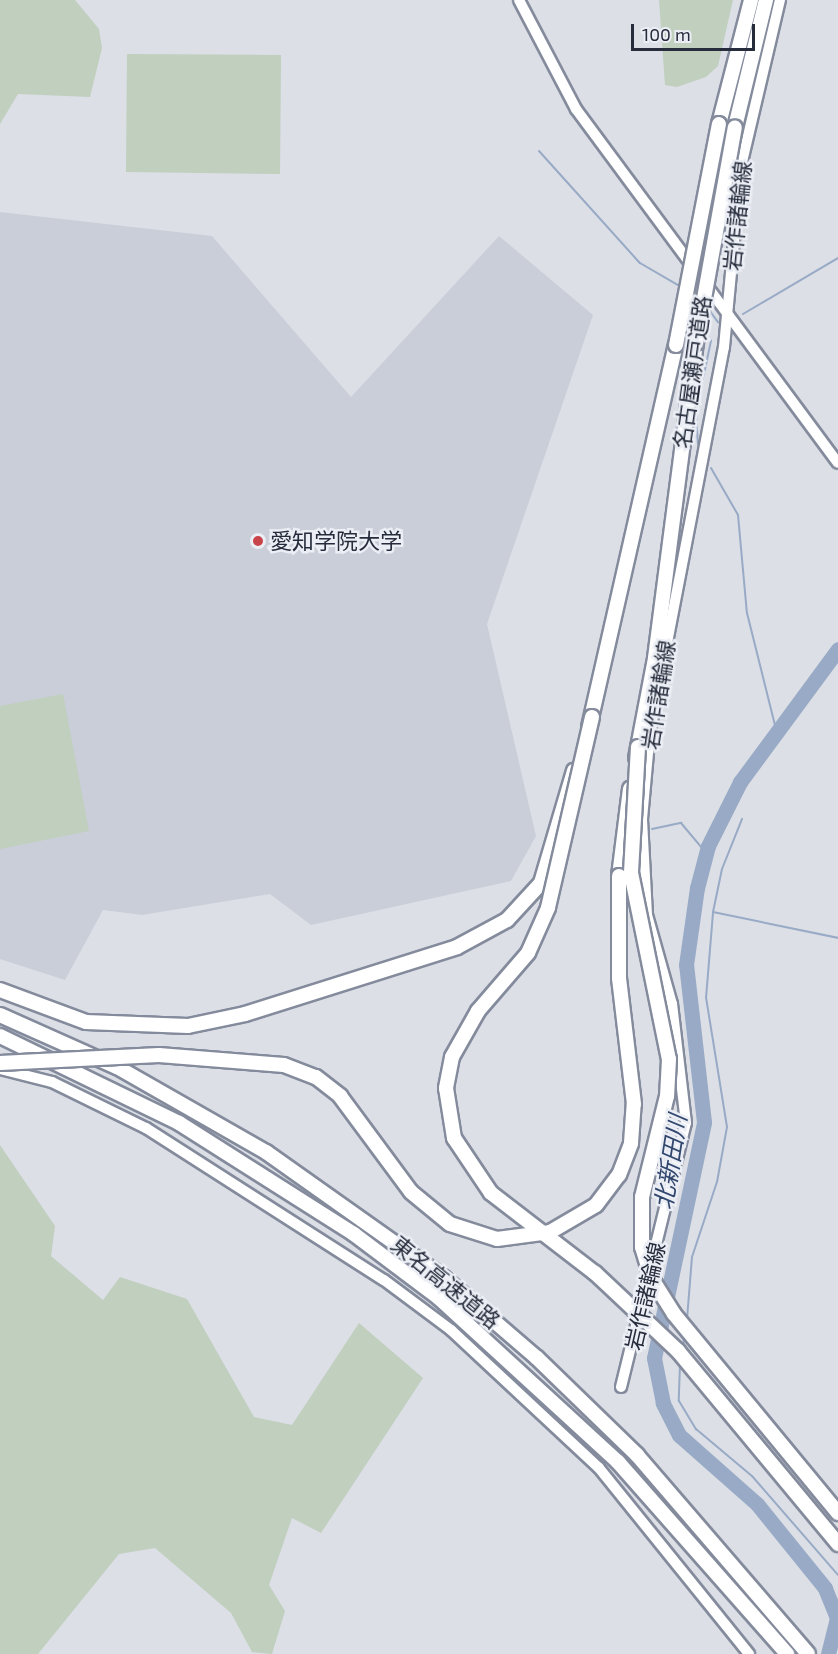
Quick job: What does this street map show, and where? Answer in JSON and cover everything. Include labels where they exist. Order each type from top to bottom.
[{"type":"highway","name":"名古屋瀬戸道路","points":[[592,717],[610,648],[658,434],[719,124],[751,0]]},
{"type":"highway","name":"名古屋瀬戸道路","points":[[638,747],[655,658],[696,343],[735,128],[766,0]]},
{"type":"highway","points":[[0,990],[86,1022],[188,1026],[245,1014],[474,940],[520,909],[550,866],[559,815],[592,717]]},
{"type":"highway","points":[[592,717],[549,908],[528,953],[477,1011],[452,1057],[446,1088],[454,1138],[469,1167],[491,1193],[595,1273],[678,1351],[838,1544]]},
{"type":"highway","points":[[0,1063],[159,1055],[284,1065],[316,1077],[340,1096],[411,1192],[450,1224],[481,1236],[515,1239],[566,1226],[596,1205],[619,1175],[634,1124],[617,939],[622,844],[638,747]]},
{"type":"highway","points":[[638,747],[631,873],[669,1059],[667,1096],[640,1215],[646,1261],[661,1295],[692,1338],[838,1513]]},
{"type":"highway","name":"東名高速道路","points":[[0,1015],[117,1067],[247,1141],[444,1278],[537,1358],[637,1455],[808,1654]]},
{"type":"highway","name":"東名高速道路","points":[[0,1036],[179,1123],[334,1221],[439,1298],[618,1462],[787,1654]]},
{"type":"street","points":[[519,0],[576,109],[728,318],[838,463]]},
{"type":"street","name":"岩作諸輪線","points":[[621,1387],[685,1135],[680,1052],[647,915],[642,819],[650,731],[728,318],[741,166],[780,0]]},
{"type":"street","points":[[0,1069],[52,1082],[146,1128],[384,1280],[452,1330],[599,1468],[749,1654]]},
{"type":"shaded area","name":"愛知学院大学","points":[[0,212],[212,236],[351,397],[499,236],[593,315],[487,624],[536,836],[511,881],[311,925],[270,894],[142,915],[103,910],[65,980],[0,959]]},
{"type":"green space","points":[[0,0],[75,0],[99,29],[102,48],[90,97],[18,94],[0,124]]},
{"type":"green space","points":[[659,0],[733,0],[718,66],[706,77],[677,87],[665,85]]},
{"type":"green space","points":[[127,54],[281,55],[280,174],[126,172]]},
{"type":"green space","points":[[63,694],[89,831],[0,849],[0,706]]},
{"type":"green space","points":[[0,1145],[55,1226],[51,1256],[103,1300],[120,1277],[187,1299],[254,1417],[292,1425],[359,1323],[423,1378],[321,1533],[292,1518],[269,1585],[285,1611],[272,1654],[252,1652],[231,1613],[155,1548],[119,1554],[38,1654],[0,1654]]},
{"type":"waterway","points":[[539,151],[640,263],[683,288]]},
{"type":"waterway","points":[[743,314],[838,258]]},
{"type":"waterway","points":[[707,307],[718,322]]},
{"type":"waterway","points":[[698,444],[696,412],[711,341]]},
{"type":"waterway","points":[[711,468],[738,515],[747,613],[776,729]]},
{"type":"waterway","name":"北新田川","points":[[828,1654],[837,1618],[825,1588],[757,1504],[679,1435],[663,1403],[654,1358],[704,1122],[686,965],[697,888],[708,846],[740,782],[838,649]]},
{"type":"waterway","points":[[713,912],[722,869],[742,819]]},
{"type":"waterway","points":[[652,829],[681,823],[706,853]]},
{"type":"waterway","points":[[687,1319],[692,1257],[717,1182],[727,1127],[706,998],[713,912],[838,938]]},
{"type":"waterway","points":[[683,1349],[684,1337]]},
{"type":"waterway","points":[[680,1364],[679,1401],[696,1429],[752,1476],[838,1575]]},
{"type":"place","name":"愛知学院大学","points":[[258,541]]}]
